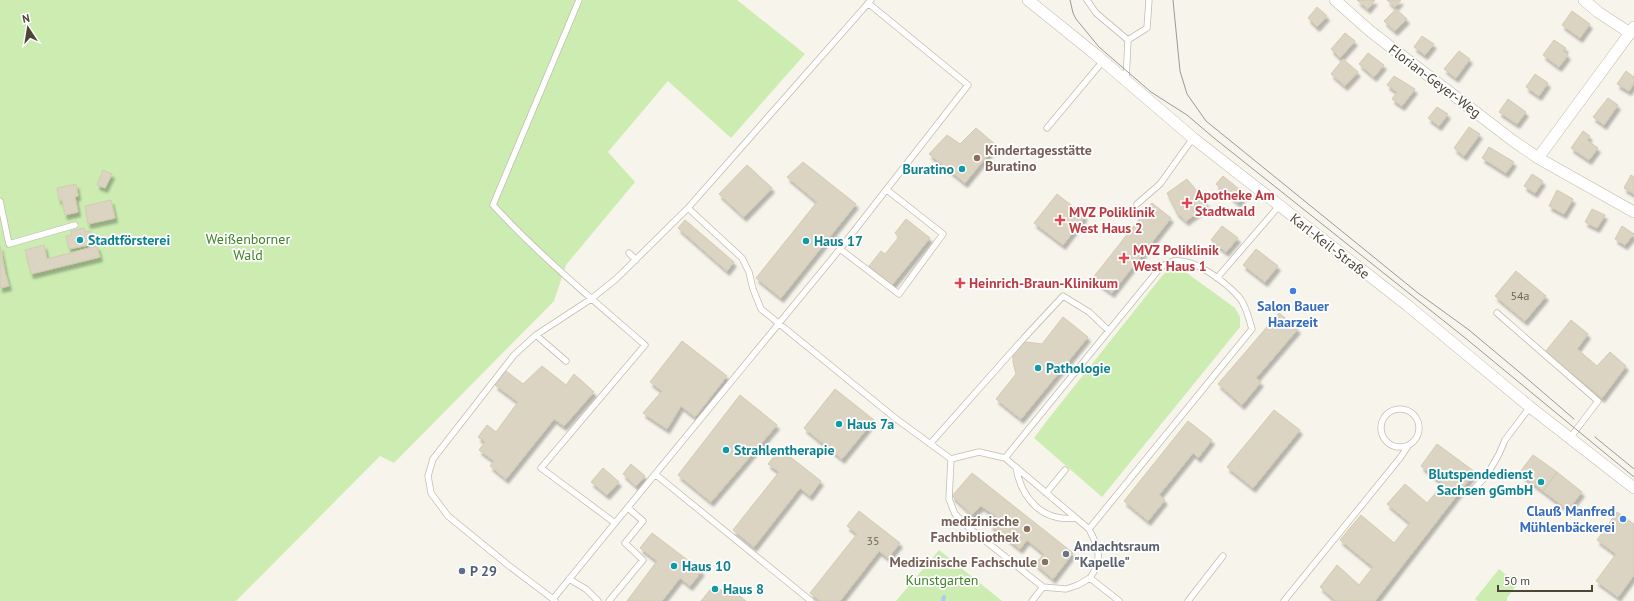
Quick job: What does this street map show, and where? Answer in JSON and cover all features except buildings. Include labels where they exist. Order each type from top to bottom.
[{"type":"street","name":"Karl-Keil-Straße","points":[[1028,0],[1126,80],[1193,138],[1407,305],[1530,406],[1634,488]]},
{"type":"street","name":"Florian-Geyer-Weg","points":[[1335,0],[1370,31],[1538,158],[1634,212]]},
{"type":"street","points":[[1538,158],[1632,30],[1598,12],[1584,0]]},
{"type":"lane","points":[[579,0],[493,205],[513,226],[591,299],[645,345],[541,468],[615,523]]},
{"type":"lane","points":[[1087,0],[1096,13],[1128,40]]},
{"type":"lane","points":[[1128,40],[1147,28],[1149,0]]},
{"type":"lane","points":[[870,1],[968,85],[840,249],[569,579],[554,600],[448,516],[432,493],[428,476],[433,459],[514,355],[536,335],[591,299],[616,280],[636,260],[688,208],[870,1]]},
{"type":"lane","points":[[1126,80],[1128,40]]},
{"type":"lane","points":[[1047,128],[1103,61]]},
{"type":"lane","points":[[1137,204],[1160,184],[1193,138]]},
{"type":"lane","points":[[840,249],[899,294],[943,234],[887,190]]},
{"type":"lane","points":[[0,201],[9,244],[75,225]]},
{"type":"lane","points":[[1216,278],[1279,206]]},
{"type":"lane","points":[[688,208],[742,258],[749,272],[753,289],[761,309],[895,418],[951,460]]},
{"type":"lane","points":[[629,253],[636,260]]},
{"type":"lane","points":[[1005,458],[1160,268],[1170,262],[1182,261],[1198,265],[1240,298],[1252,329],[1089,529]]},
{"type":"lane","points":[[930,444],[1063,296],[1089,312],[1108,330]]},
{"type":"lane","points":[[1497,313],[1598,401],[1570,438]]},
{"type":"lane","points":[[536,335],[566,361]]},
{"type":"lane","points":[[1472,491],[1487,475],[1499,454],[1504,440],[1530,406]]},
{"type":"lane","points":[[1284,601],[1418,434],[1419,424],[1412,413],[1400,409],[1392,411],[1383,419],[1381,425],[1382,436],[1391,445],[1397,447],[1408,446]]},
{"type":"lane","points":[[979,452],[1005,458],[1016,467],[1089,529],[1096,542],[1099,557],[1097,568],[1090,578],[1078,585],[1066,589],[1043,587],[968,527],[955,514],[949,500],[951,460],[979,452]]},
{"type":"lane","points":[[1016,467],[1018,479],[1024,494],[1032,503],[1042,511],[1053,516],[1066,519],[1076,518]]},
{"type":"lane","points":[[1046,493],[1065,470]]},
{"type":"lane","points":[[655,474],[811,601]]},
{"type":"lane","points":[[609,601],[643,560],[625,543],[643,521],[628,508]]},
{"type":"lane","points":[[1188,601],[1223,556]]},
{"type":"lane","points":[[1090,578],[1119,601]]},
{"type":"lane","points":[[569,579],[586,589],[598,601]]},
{"type":"lane","points":[[1032,601],[1043,587]]},
{"type":"green space","name":"Weißenborner Wald","points":[[0,0],[737,0],[805,54],[731,138],[668,81],[608,152],[635,182],[566,265],[554,301],[394,463],[380,456],[236,601],[0,601]]},
{"type":"green space","points":[[1180,268],[1235,308],[1240,317],[1240,327],[1102,497],[1034,438],[1162,276],[1169,269]]},
{"type":"green space","name":"Kunstgarten","points":[[939,550],[1002,601],[896,601]]},
{"type":"green space","points":[[1499,569],[1517,584],[1507,598],[1507,601],[1477,601],[1475,599]]},
{"type":"waterway","points":[[943,601],[944,597]]},
{"type":"tram line","points":[[1070,0],[1076,19],[1099,47],[1151,92],[1187,115],[1464,337],[1634,477]]},
{"type":"tram line","points":[[1173,0],[1180,71],[1187,94],[1206,121],[1418,293],[1469,330],[1574,419]]},
{"type":"tram line","points":[[1595,437],[1634,469]]},
{"type":"place","name":"Kindertagesstätte Buratino","points":[[977,158]]},
{"type":"place","name":"Buratino","points":[[962,169]]},
{"type":"place","name":"Apotheke Am Stadtwald","points":[[1187,203]]},
{"type":"place","name":"MVZ Poliklinik West Haus 2","points":[[1060,220]]},
{"type":"place","name":"Stadtförsterei","points":[[80,240]]},
{"type":"place","name":"Haus 17","points":[[806,241]]},
{"type":"place","name":"MVZ Poliklinik West Haus 1","points":[[1124,258]]},
{"type":"place","name":"Heinrich-Braun-Klinikum","points":[[960,283]]},
{"type":"place","name":"Salon Bauer Haarzeit","points":[[1293,291]]},
{"type":"place","name":"Pathologie","points":[[1038,368]]},
{"type":"place","name":"Haus 7a","points":[[839,424]]},
{"type":"place","name":"Strahlentherapie","points":[[726,450]]},
{"type":"place","name":"Blutspendedienst Sachsen gGmbH","points":[[1541,482]]},
{"type":"place","name":"Clauß Manfred Mühlenbäckerei","points":[[1623,519]]},
{"type":"place","name":"medizinische Fachbibliothek","points":[[1027,529]]},
{"type":"place","name":"Andachtsraum \"Kapelle\"","points":[[1066,554]]},
{"type":"place","name":"Medizinische Fachschule","points":[[1045,562]]},
{"type":"place","name":"Haus 10","points":[[674,566]]},
{"type":"place","name":"P 29","points":[[462,571]]},
{"type":"place","name":"Haus 8","points":[[715,589]]}]
